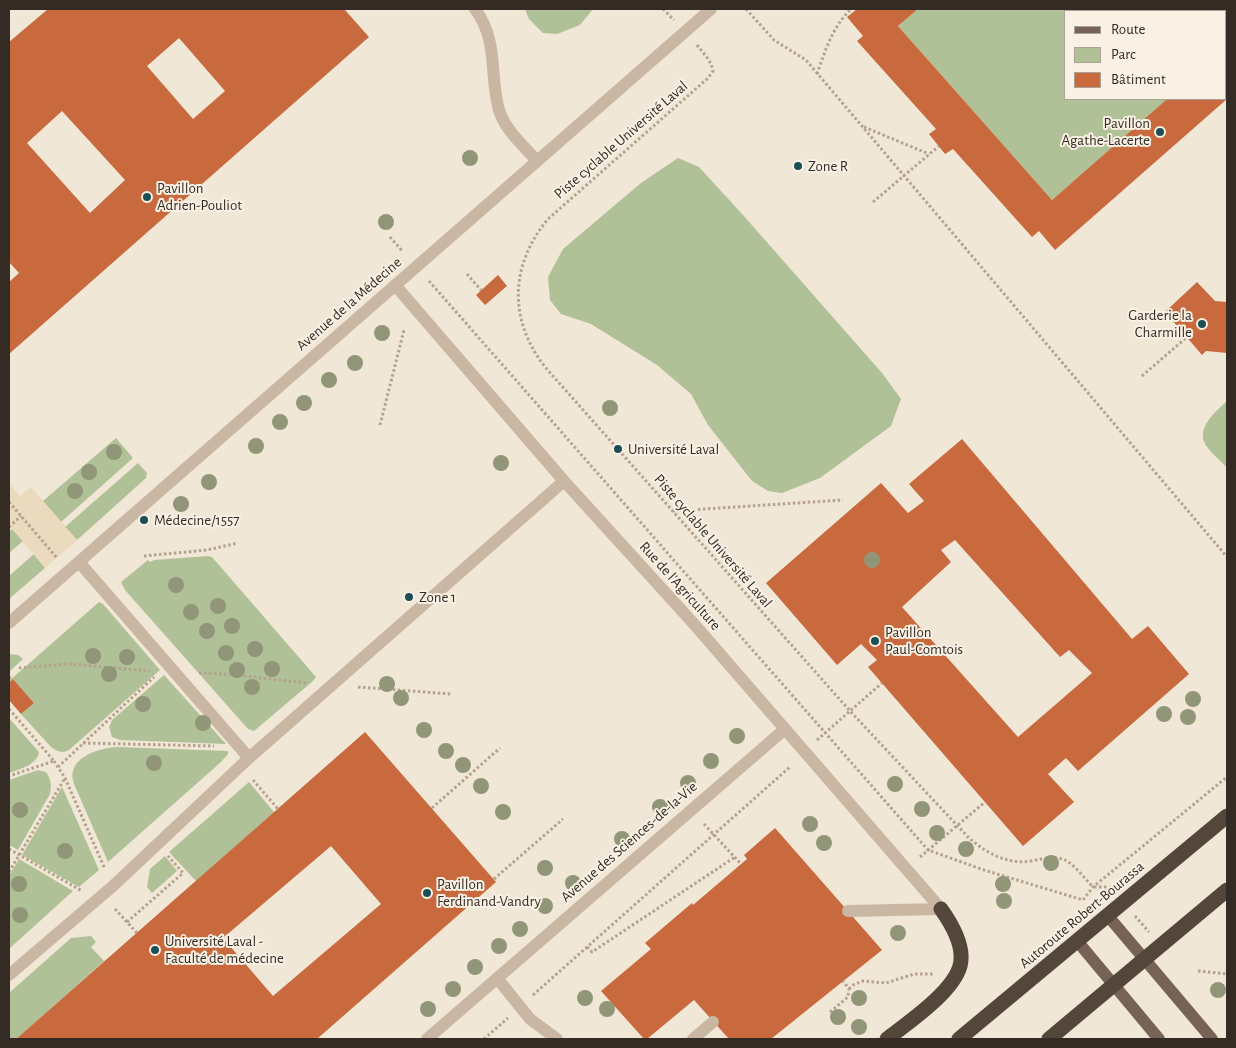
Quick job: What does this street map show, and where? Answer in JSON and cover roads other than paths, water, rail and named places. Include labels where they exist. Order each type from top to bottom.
[{"type":"highway","name":"Autoroute Robert-Bourassa","points":[[959,1039],[1078,942],[1227,816]]},
{"type":"highway","points":[[1049,1039],[1227,890]]},
{"type":"highway","points":[[887,1039],[939,997],[952,983],[961,965],[959,944],[952,925],[940,909]]},
{"type":"main road","points":[[1108,916],[1212,1039]]},
{"type":"main road","points":[[1078,942],[1159,1039]]},
{"type":"street","points":[[475,9],[490,39],[497,100],[503,121],[536,160]]},
{"type":"street","name":"Avenue de la Médecine","points":[[9,623],[536,160],[711,9]]},
{"type":"street","name":"Rue de l'Agriculture","points":[[395,285],[564,482],[694,624],[940,909]]},
{"type":"street","points":[[9,975],[100,898],[245,762],[564,482]]},
{"type":"street","points":[[78,562],[240,747],[245,762]]},
{"type":"street","name":"Avenue des Sciences-de-la-Vie","points":[[427,1039],[785,730]]},
{"type":"street","points":[[848,911],[940,909]]},
{"type":"street","points":[[496,978],[530,1019],[556,1039]]},
{"type":"street","points":[[693,1039],[713,1022]]},
{"type":"place","name":"Pavillon Agathe-Lacerte","points":[[1160,132]]},
{"type":"place","name":"Zone R","points":[[798,166]]},
{"type":"place","name":"Pavillon Adrien-Pouliot","points":[[147,197]]},
{"type":"place","name":"Garderie la Charmille","points":[[1202,324]]},
{"type":"place","name":"Université Laval","points":[[618,449]]},
{"type":"place","name":"Médecine/1557","points":[[144,520]]},
{"type":"place","name":"Zone 1","points":[[409,597]]},
{"type":"place","name":"Pavillon Paul-Comtois","points":[[875,641]]},
{"type":"place","name":"Pavillon Ferdinand-Vandry","points":[[427,893]]},
{"type":"place","name":"Université Laval - Faculté de médecine","points":[[155,950]]}]
